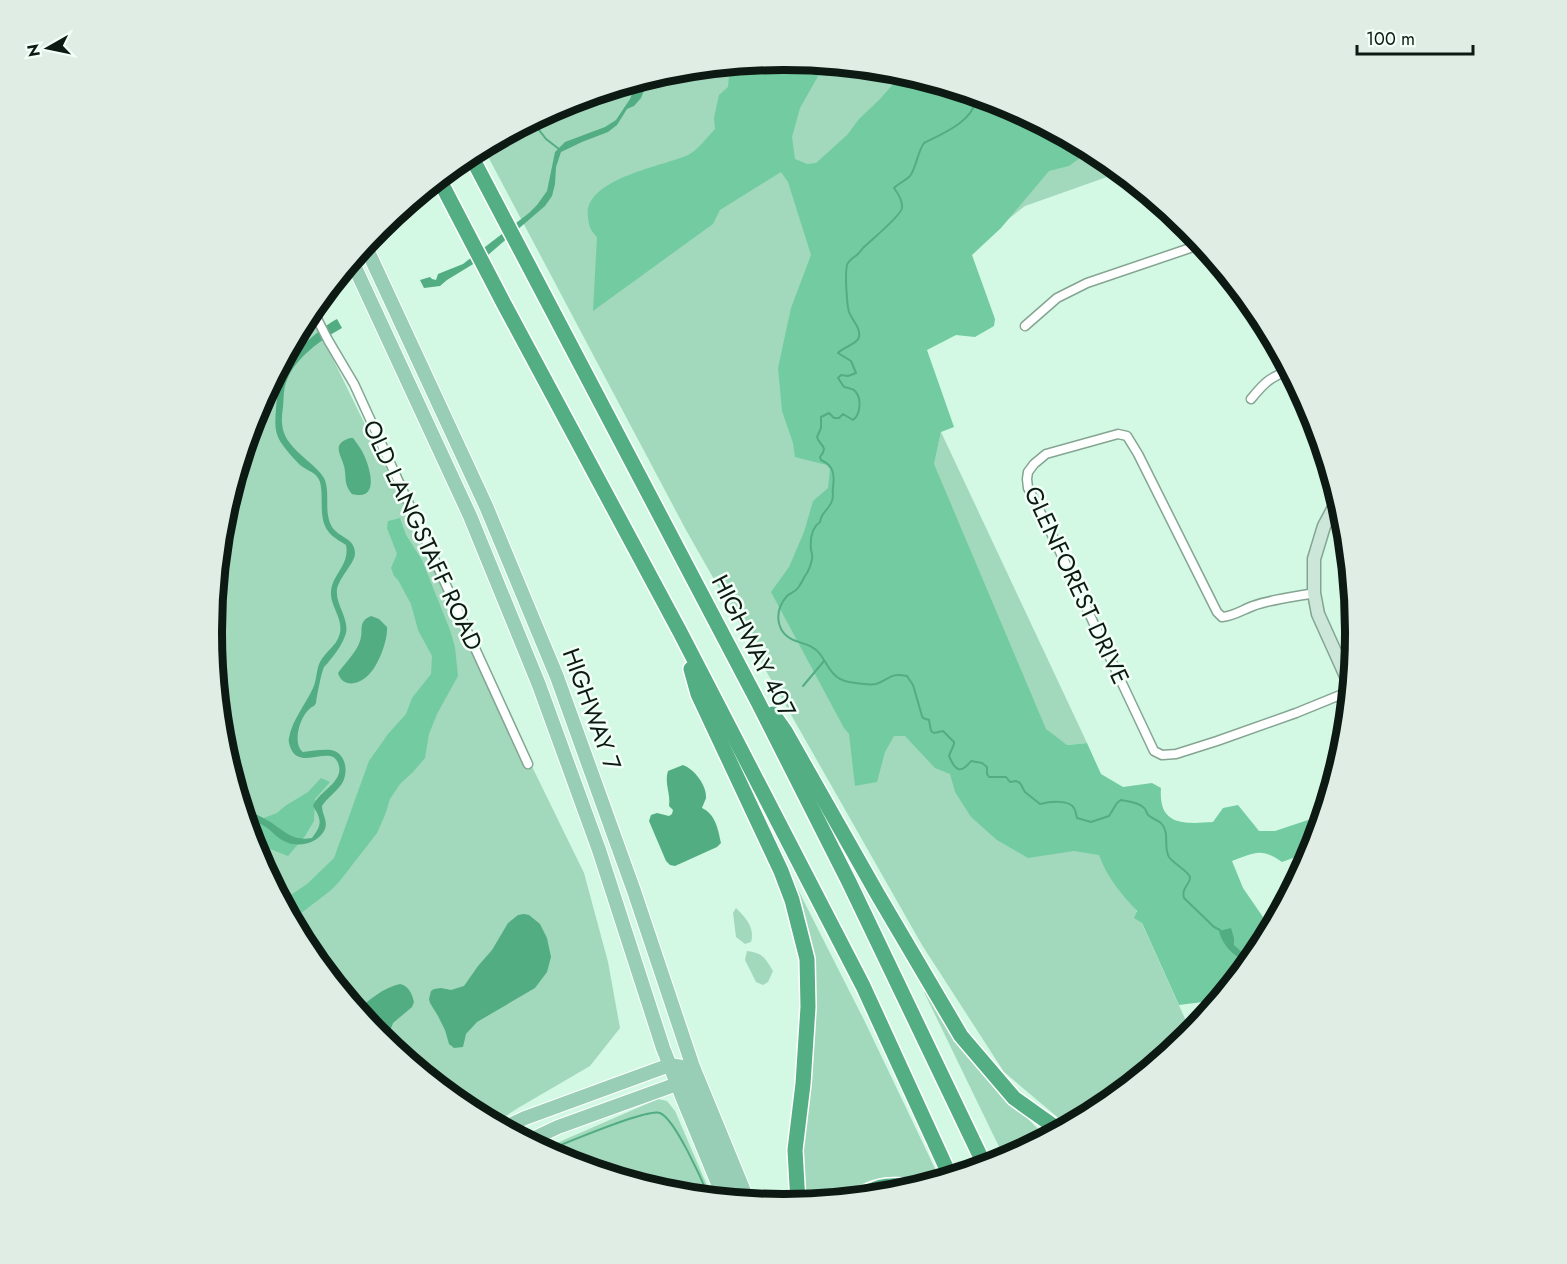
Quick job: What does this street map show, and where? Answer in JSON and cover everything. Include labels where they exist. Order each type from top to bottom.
[{"type":"highway","name":"HIGHWAY 407","points":[[475,163],[729,647],[849,882],[981,1158]]},
{"type":"highway","points":[[442,187],[680,632],[863,986],[947,1169]]},
{"type":"highway","points":[[680,632],[698,694],[781,871],[792,900],[807,959],[808,1007],[803,1084],[795,1150],[797,1193]]},
{"type":"highway","points":[[729,647],[785,731],[878,896],[962,1036],[1014,1098],[1052,1125]]},
{"type":"main road","name":"HIGHWAY 7","points":[[369,253],[486,506],[557,677],[634,891],[686,1076],[721,1190]]},
{"type":"main road","name":"HIGHWAY 7","points":[[356,269],[470,516],[539,685],[599,850],[670,1065]]},
{"type":"main road","points":[[513,1124],[670,1065],[682,1067],[711,1142],[733,1191]]},
{"type":"main road","name":"HIGHWAY 7","points":[[686,1076],[743,1192]]},
{"type":"main road","points":[[537,1137],[686,1076]]},
{"type":"street","points":[[1025,326],[1057,298],[1087,283],[1192,247]]},
{"type":"street","name":"OLD LANGSTAFF ROAD","points":[[318,319],[354,384],[528,764]]},
{"type":"street","points":[[1251,399],[1273,376],[1281,373]]},
{"type":"street","name":"GLENFOREST DRIVE","points":[[1314,593],[1271,601],[1230,616],[1222,617],[1216,612],[1127,436],[1118,434],[1046,454],[1028,472],[1028,488],[1154,751],[1162,755],[1176,754],[1296,713],[1341,695]]},
{"type":"street","points":[[1332,512],[1324,526],[1314,559],[1314,593],[1318,614],[1344,671]]},
{"type":"shaded area","points":[[784,70],[857,75],[893,81],[964,100],[1032,128],[1110,176],[1025,206],[863,334],[934,463],[941,432],[1087,743],[1067,745],[1059,740],[1187,1023],[1181,1029],[1125,1077],[1061,1120],[1004,1072],[922,945],[686,530],[488,155],[535,128],[603,100],[674,81],[710,75]]},
{"type":"shaded area","points":[[784,70],[820,72],[800,108],[792,137],[795,159],[807,164],[816,163],[847,135],[859,119],[895,82],[964,100],[998,113],[1032,128],[1082,157],[1069,166],[1049,171],[1001,228],[972,255],[995,319],[994,326],[975,337],[956,335],[927,350],[954,427],[941,432],[934,464],[1046,729],[1067,745],[1087,743],[1101,774],[1123,787],[1152,783],[1161,788],[1164,810],[1175,820],[1192,823],[1213,822],[1223,808],[1238,805],[1259,831],[1275,831],[1313,818],[1298,856],[1282,862],[1268,854],[1257,853],[1232,861],[1243,888],[1265,920],[1229,974],[1206,1001],[1179,1005],[1142,923],[1134,918],[1137,911],[1115,885],[1099,855],[1074,851],[1028,858],[997,840],[971,817],[955,792],[950,774],[935,768],[905,736],[894,736],[885,752],[877,782],[855,786],[849,734],[771,592],[789,567],[804,532],[813,501],[828,488],[830,469],[827,465],[795,457],[793,443],[782,411],[778,368],[791,308],[811,255],[788,182],[781,172],[720,210],[713,224],[593,311],[597,237],[590,228],[588,217],[590,204],[598,193],[627,176],[692,153],[715,129],[714,118],[719,95],[728,87],[729,73]]},
{"type":"shaded area","points":[[645,88],[641,98],[634,106],[627,109],[617,125],[608,132],[561,152],[556,167],[552,196],[545,206],[488,255],[440,286],[424,288],[420,280],[430,277],[436,280],[438,274],[463,264],[529,213],[547,191],[555,152],[565,142],[605,127],[616,120],[633,91]]},
{"type":"shaded area","points":[[337,319],[342,328],[310,350],[291,372],[285,387],[282,425],[289,442],[324,478],[329,521],[335,530],[352,544],[355,553],[337,589],[338,600],[346,622],[346,633],[337,651],[324,667],[316,703],[305,714],[298,735],[299,748],[303,752],[331,750],[336,752],[343,759],[346,770],[341,785],[322,806],[326,823],[322,834],[313,841],[295,844],[281,840],[266,827],[256,822],[252,812],[290,835],[306,839],[312,838],[320,822],[313,806],[339,774],[337,761],[333,757],[303,758],[297,756],[292,751],[289,740],[293,725],[314,685],[320,662],[339,636],[340,624],[331,592],[347,552],[346,545],[332,535],[325,526],[319,479],[300,465],[284,447],[276,432],[275,423],[280,384],[294,356],[303,345]]},
{"type":"shaded area","points":[[315,323],[584,873],[608,962],[620,1028],[590,1066],[503,1118],[472,1099],[413,1054],[361,1002],[338,974],[297,913],[265,847],[241,777],[233,742],[223,669],[223,595],[233,522],[241,487],[265,417],[297,351]]},
{"type":"shaded area","points":[[353,438],[362,451],[370,472],[370,487],[361,495],[352,494],[347,487],[339,450],[341,443]]},
{"type":"shaded area","points":[[400,518],[406,535],[422,560],[450,630],[455,647],[458,676],[437,714],[429,734],[425,758],[400,784],[390,799],[377,833],[339,882],[298,915],[289,897],[307,884],[334,858],[369,761],[406,714],[412,698],[431,674],[432,656],[418,630],[411,604],[391,568],[397,554],[387,528],[388,521]]},
{"type":"shaded area","points":[[371,616],[379,619],[387,627],[381,655],[374,669],[365,678],[353,683],[346,682],[338,673],[356,650],[361,637],[362,624]]},
{"type":"shaded area","points":[[683,765],[702,783],[706,798],[702,808],[713,818],[721,843],[675,866],[666,861],[649,821],[651,815],[657,813],[669,816],[672,814],[673,810],[669,806],[667,775],[668,771]]},
{"type":"shaded area","points":[[321,778],[330,782],[315,799],[314,821],[305,836],[288,856],[265,847],[255,821],[277,813],[308,792]]},
{"type":"shaded area","points":[[786,866],[865,1022],[937,1172],[911,1178],[881,1178],[864,1183],[854,1189],[803,1193],[804,1128],[817,1005],[810,941]]},
{"type":"shaded area","points":[[736,908],[751,928],[751,942],[745,944],[736,937],[733,913]]},
{"type":"shaded area","points":[[518,915],[529,915],[540,924],[547,938],[551,957],[547,972],[535,988],[477,1022],[466,1034],[463,1047],[454,1048],[449,1044],[445,1030],[430,1003],[431,991],[441,988],[451,990],[464,986],[492,950],[508,923]]},
{"type":"shaded area","points":[[1231,928],[1234,945],[1243,954],[1240,958],[1226,946],[1219,931]]},
{"type":"shaded area","points":[[747,951],[763,957],[773,971],[768,982],[763,985],[756,982],[745,960]]},
{"type":"shaded area","points":[[400,984],[408,988],[414,1002],[412,1007],[393,1023],[390,1032],[364,1005],[382,991]]},
{"type":"shaded area","points":[[926,989],[968,1058],[1042,1131],[1001,1150],[924,992]]},
{"type":"shaded area","points":[[658,1099],[667,1101],[675,1111],[708,1189],[674,1183],[603,1164],[554,1144]]},
{"type":"waterway","points":[[974,104],[963,121],[924,143],[910,176],[894,188],[902,202],[900,212],[848,263],[846,279],[848,308],[859,330],[859,337],[856,342],[838,353],[851,361],[856,373],[848,376],[841,375],[838,378],[844,387],[857,393],[859,410],[853,420],[843,414],[839,418],[834,418],[829,413],[821,417],[821,428],[817,437],[824,448],[821,460],[831,467],[833,474],[833,499],[813,531],[812,557],[808,570],[798,588],[783,602],[778,615],[779,622],[789,638],[815,649],[835,675],[843,680],[874,684],[893,676],[907,676],[913,685],[922,716],[929,720],[931,731],[934,733],[943,731],[954,742],[949,756],[953,765],[958,769],[964,768],[971,761],[982,763],[987,767],[989,777],[1006,777],[1010,782],[1020,783],[1025,792],[1040,804],[1068,803],[1074,808],[1077,818],[1091,822],[1109,816],[1121,800],[1141,805],[1148,815],[1162,824],[1166,833],[1169,857],[1190,877],[1183,894],[1184,898],[1220,930]]},
{"type":"waterway","points":[[537,127],[546,139],[559,149]]},
{"type":"waterway","points":[[803,686],[824,661]]},
{"type":"waterway","points":[[558,1146],[623,1121],[660,1113],[673,1126],[705,1188]]}]
